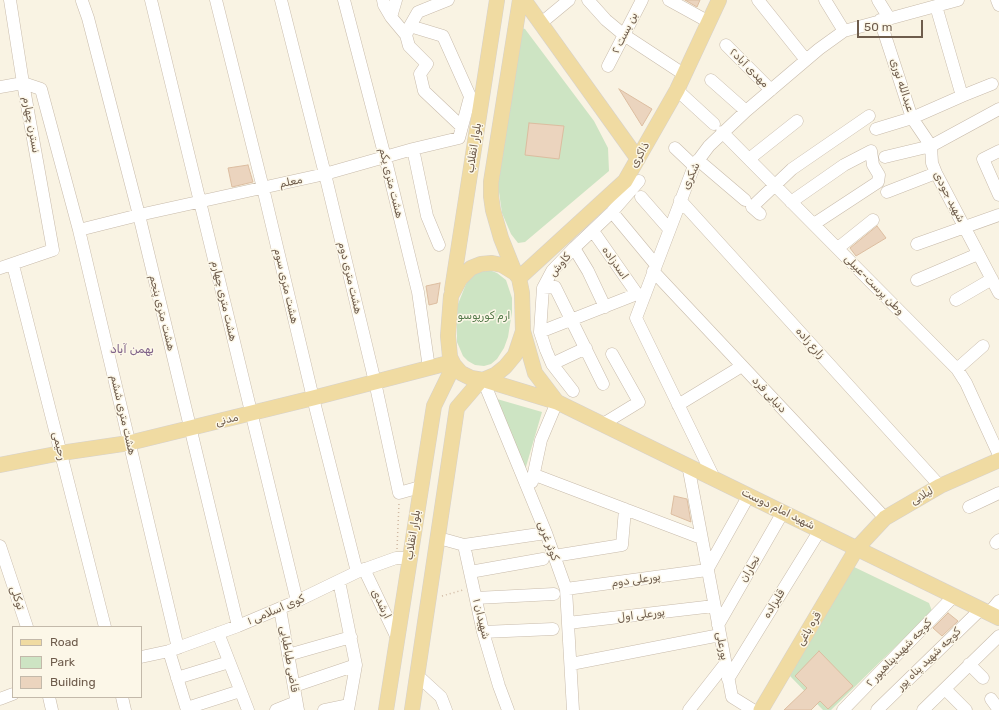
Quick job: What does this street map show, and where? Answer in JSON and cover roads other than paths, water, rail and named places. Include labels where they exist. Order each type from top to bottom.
[{"type":"main road","name":"بلوار انقلاب","points":[[451,296],[497,0]]},
{"type":"main road","name":"بلوار انقلاب","points":[[517,276],[501,238],[493,210],[491,182],[520,0]]},
{"type":"main road","points":[[524,0],[638,159]]},
{"type":"main road","name":"ذاکری","points":[[517,276],[625,181],[685,75],[719,0]]},
{"type":"main road","points":[[483,380],[471,378],[461,373],[453,363],[448,347],[451,296],[460,279],[471,268],[481,264],[492,263],[502,265],[517,276],[522,293],[523,331],[534,373],[557,402]]},
{"type":"main road","points":[[412,710],[457,408],[483,380],[495,375],[506,367],[515,355],[523,331]]},
{"type":"main road","name":"بلوار انقلاب","points":[[386,710],[397,638],[403,558],[420,487],[434,406],[453,363]]},
{"type":"main road","name":"مدنی","points":[[0,465],[61,453],[129,443],[453,363]]},
{"type":"main road","name":"شهید امام دوست","points":[[483,380],[557,402],[990,613]]},
{"type":"main road","name":"لیلابی","points":[[857,548],[885,518],[940,486],[999,460]]},
{"type":"main road","name":"قره باغی","points":[[761,710],[857,548]]},
{"type":"street","name":"نسترن چهارم","points":[[10,0],[23,83],[53,250],[13,265]]},
{"type":"street","name":"هشت متری چهارم","points":[[151,0],[297,601]]},
{"type":"street","name":"هشت متری سوم","points":[[216,0],[313,398],[360,571]]},
{"type":"street","name":"هشت متری دوم","points":[[281,0],[325,174],[400,493],[420,487]]},
{"type":"street","name":"هشت متری یکم","points":[[344,0],[418,292],[429,368]]},
{"type":"street","points":[[383,0],[384,5],[391,17],[408,30],[443,36],[479,116]]},
{"type":"street","points":[[391,17],[396,0]]},
{"type":"street","points":[[448,0],[418,12],[408,30],[409,46],[427,64],[420,74],[424,92],[462,127]]},
{"type":"street","points":[[540,24],[569,0]]},
{"type":"street","points":[[588,0],[606,20],[624,35],[685,75]]},
{"type":"street","name":"بن بست ۲","points":[[608,66],[642,0]]},
{"type":"street","points":[[669,0],[710,22]]},
{"type":"street","points":[[758,0],[806,60]]},
{"type":"street","points":[[825,0],[844,31]]},
{"type":"street","name":"عبدالله نوری","points":[[878,0],[885,19],[912,118],[931,146]]},
{"type":"street","name":"شکری","points":[[714,478],[636,318],[641,295],[654,268],[696,163],[709,146],[718,128],[746,111],[806,60],[844,31],[928,5],[958,0]]},
{"type":"street","points":[[997,0],[999,5]]},
{"type":"street","name":"هشت متری پنجم","points":[[82,1],[88,18],[139,214],[238,626]]},
{"type":"street","points":[[928,5],[962,96]]},
{"type":"street","name":"مهدی آباد۲","points":[[726,45],[771,90]]},
{"type":"street","points":[[711,80],[746,111]]},
{"type":"street","points":[[0,87],[23,83]]},
{"type":"street","name":"هشت متری ششم","points":[[23,83],[41,89],[78,230],[129,443],[173,649],[177,678],[187,709]]},
{"type":"street","points":[[876,129],[912,118],[992,84]]},
{"type":"street","name":"وطن پرست-عبیلی","points":[[677,90],[718,128],[957,369],[966,383],[999,455]]},
{"type":"street","name":"معلم","points":[[78,230],[139,214],[325,174],[413,149],[459,138],[470,96]]},
{"type":"street","points":[[885,157],[931,146],[999,109]]},
{"type":"street","points":[[760,214],[752,207],[792,169],[869,116]]},
{"type":"street","points":[[749,159],[797,121]]},
{"type":"street","name":"شهید جودی","points":[[931,146],[932,163],[936,173],[999,293]]},
{"type":"street","points":[[675,148],[745,200]]},
{"type":"street","points":[[413,149],[427,216],[440,246]]},
{"type":"street","points":[[791,202],[844,165],[871,151],[873,165],[879,175],[878,182],[814,224]]},
{"type":"street","points":[[999,151],[983,158],[999,195]]},
{"type":"street","points":[[887,192],[936,173]]},
{"type":"street","name":"کاوش","points":[[573,390],[552,364],[540,332],[543,288],[552,271],[612,212],[639,181]]},
{"type":"street","points":[[641,197],[669,229]]},
{"type":"street","name":"زارع زاده","points":[[680,200],[940,486]]},
{"type":"street","name":"دنیایی فرد","points":[[612,212],[654,268],[742,366],[885,518]]},
{"type":"street","points":[[917,244],[964,226],[999,215]]},
{"type":"street","points":[[838,248],[873,220]]},
{"type":"street","name":"اسدزاده","points":[[593,231],[641,295]]},
{"type":"street","points":[[574,248],[588,271],[605,307]]},
{"type":"street","points":[[917,280],[978,254]]},
{"type":"street","points":[[0,268],[13,265]]},
{"type":"street","name":"رحیمی","points":[[13,265],[105,626]]},
{"type":"street","points":[[956,300],[992,279]]},
{"type":"street","points":[[543,288],[555,287],[603,384]]},
{"type":"street","points":[[540,332],[641,295]]},
{"type":"street","points":[[957,369],[983,346]]},
{"type":"street","points":[[552,364],[586,348]]},
{"type":"street","points":[[602,424],[639,402],[612,354]]},
{"type":"street","points":[[678,405],[742,366]]},
{"type":"street","name":"کوثر غربی","points":[[483,380],[528,493],[546,533],[549,558],[566,589],[573,710]]},
{"type":"street","points":[[528,493],[535,474],[542,440],[557,402]]},
{"type":"street","name":"پورعلی","points":[[688,465],[732,697],[739,707],[753,710]]},
{"type":"street","points":[[535,474],[701,538]]},
{"type":"street","points":[[969,507],[999,493]]},
{"type":"street","points":[[707,570],[749,495]]},
{"type":"street","points":[[470,572],[622,545],[625,509]]},
{"type":"street","name":"نجاران","points":[[719,630],[783,512]]},
{"type":"street","name":"قلیزاده","points":[[728,679],[820,530]]},
{"type":"street","points":[[446,540],[464,545],[546,533]]},
{"type":"street","name":"شهیدان ۱","points":[[464,545],[483,632],[499,686],[508,710]]},
{"type":"street","name":"توکلی","points":[[0,546],[27,626]]},
{"type":"street","name":"کوی اسلامی ۱","points":[[142,657],[173,649],[238,626],[280,609],[360,571],[403,558]]},
{"type":"street","name":"پورعلی دوم","points":[[566,589],[707,570]]},
{"type":"street","name":"ارشدی","points":[[360,571],[397,638]]},
{"type":"street","points":[[324,710],[348,708],[356,666],[339,581]]},
{"type":"street","points":[[475,593],[554,594]]},
{"type":"street","name":"۲ کوچه شهیدپناهپور","points":[[843,710],[954,596]]},
{"type":"street","name":"کوچه شهید پناه پور","points":[[877,710],[990,613],[999,601]]},
{"type":"street","name":"پورعلی اول","points":[[568,623],[714,606]]},
{"type":"street","name":"قاضی طباطبایی","points":[[280,609],[297,706]]},
{"type":"street","points":[[483,632],[553,629]]},
{"type":"street","points":[[571,664],[719,630]]},
{"type":"street","points":[[218,633],[248,710]]},
{"type":"street","points":[[923,710],[999,636]]},
{"type":"street","points":[[288,655],[350,637]]},
{"type":"street","points":[[177,678],[229,662]]},
{"type":"street","points":[[689,710],[725,664]]},
{"type":"street","points":[[969,664],[983,678]]},
{"type":"street","points":[[294,686],[356,666]]},
{"type":"street","points":[[417,675],[441,697],[446,710]]},
{"type":"street","points":[[944,689],[966,710]]},
{"type":"street","points":[[187,709],[240,691]]},
{"type":"street","points":[[0,699],[12,694]]},
{"type":"street","points":[[49,698],[52,710]]},
{"type":"street","points":[[122,698],[125,710]]},
{"type":"street","points":[[991,699],[999,710]]},
{"type":"street","points":[[276,710],[297,706]]},
{"type":"district","name":"بهمن آباد","points":[[132,350]]},
{"type":"park label","name":"ارم کورپوسو","points":[[484,316]]}]
